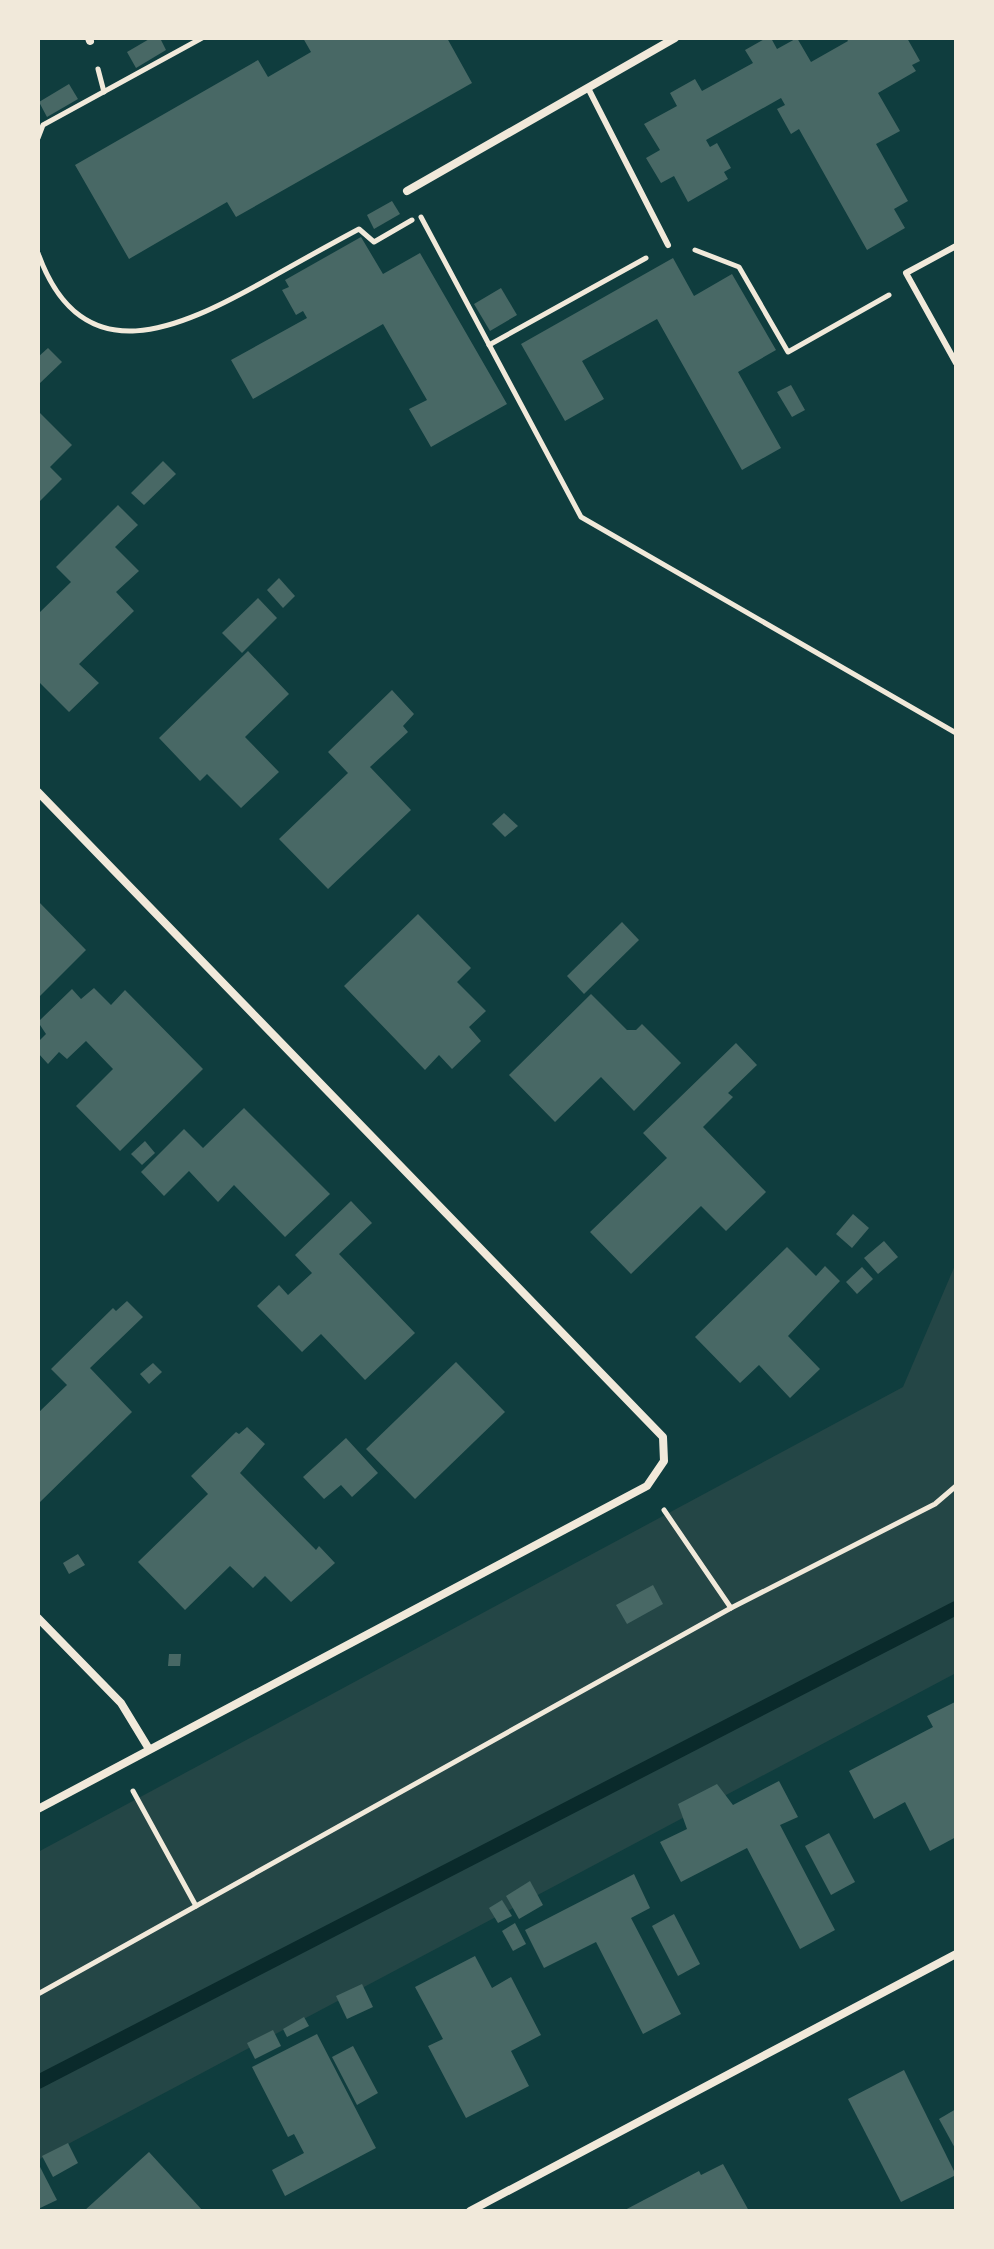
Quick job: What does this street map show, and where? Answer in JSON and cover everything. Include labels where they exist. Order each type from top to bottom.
[{"type":"street","points":[[407,191],[675,38]]},
{"type":"street","points":[[38,792],[663,1437],[664,1461],[647,1486],[38,1809]]},
{"type":"street","points":[[38,1618],[121,1703],[149,1749]]},
{"type":"street","points":[[470,2211],[956,1954]]},
{"type":"lane","points":[[588,88],[668,245]]},
{"type":"lane","points":[[956,246],[906,273],[956,363]]},
{"type":"path","points":[[38,138],[43,125],[202,38]]},
{"type":"path","points":[[407,191],[581,517],[956,733]]},
{"type":"path","points":[[38,253],[48,280],[80,317],[121,332],[163,329],[206,314],[359,229],[374,242],[420,216]]},
{"type":"path","points":[[489,345],[674,242],[739,267],[788,352],[911,283]]},
{"type":"path","points":[[647,1486],[731,1608]]},
{"type":"path","points":[[38,1994],[731,1608],[935,1504],[956,1486]]},
{"type":"path","points":[[119,1765],[196,1906]]},
{"type":"shaded area","points":[[956,1263],[956,1673],[38,2160],[38,1852],[903,1387]]},
{"type":"building","points":[[151,38],[160,38],[166,50],[136,68],[127,52]]},
{"type":"building","points":[[303,38],[447,38],[472,83],[236,217],[227,202],[129,259],[75,165],[258,60],[268,77],[311,52]]},
{"type":"building","points":[[771,38],[777,49],[797,38],[811,62],[848,41],[846,38],[907,38],[920,61],[912,65],[916,71],[878,93],[900,131],[876,144],[908,201],[894,209],[905,228],[867,250],[799,129],[791,134],[777,109],[785,105],[781,98],[706,140],[710,147],[717,143],[731,168],[724,172],[728,179],[688,202],[674,176],[661,183],[646,158],[660,150],[644,124],[677,106],[670,93],[695,79],[702,91],[753,63],[745,50]]},
{"type":"building","points":[[69,84],[78,99],[47,117],[39,102]]},
{"type":"building","points":[[392,201],[400,214],[374,229],[367,215]]},
{"type":"building","points":[[361,237],[383,274],[420,253],[507,404],[431,447],[409,409],[427,400],[383,324],[253,399],[231,360],[307,318],[303,311],[296,315],[282,290],[289,287],[285,280]]},
{"type":"building","points":[[673,258],[694,296],[732,274],[776,350],[738,372],[781,448],[742,470],[657,319],[582,361],[604,399],[565,421],[521,344]]},
{"type":"building","points":[[501,288],[517,315],[490,331],[474,304]]},
{"type":"building","points":[[48,348],[62,362],[38,385],[38,357]]},
{"type":"building","points":[[791,385],[805,410],[792,417],[777,392]]},
{"type":"building","points":[[38,411],[72,445],[50,467],[62,479],[38,503]]},
{"type":"building","points":[[163,461],[176,474],[144,505],[131,493]]},
{"type":"building","points":[[118,505],[138,525],[115,547],[139,571],[116,592],[134,611],[79,664],[99,683],[69,712],[38,681],[38,614],[71,582],[56,567]]},
{"type":"building","points":[[279,578],[295,596],[283,608],[267,590]]},
{"type":"building","points":[[258,598],[277,618],[242,653],[222,633]]},
{"type":"building","points":[[248,651],[289,694],[245,737],[279,772],[241,808],[207,774],[200,781],[159,738]]},
{"type":"building","points":[[392,690],[414,714],[403,726],[408,732],[370,767],[411,810],[328,889],[279,839],[348,773],[328,752]]},
{"type":"building","points":[[504,813],[518,826],[505,837],[492,824]]},
{"type":"building","points":[[38,901],[86,950],[38,998]]},
{"type":"building","points":[[418,914],[471,968],[457,982],[486,1011],[469,1027],[481,1041],[452,1069],[439,1055],[425,1070],[344,986]]},
{"type":"building","points":[[622,922],[639,940],[584,994],[567,976]]},
{"type":"building","points":[[94,988],[111,1005],[125,990],[203,1069],[120,1151],[76,1106],[113,1069],[86,1041],[67,1059],[59,1052],[48,1064],[38,1053],[38,1042],[46,1034],[38,1022],[72,989],[81,999]]},
{"type":"building","points":[[591,994],[627,1030],[636,1030],[642,1024],[681,1063],[634,1111],[601,1077],[555,1122],[509,1075]]},
{"type":"building","points":[[736,1043],[757,1065],[728,1093],[733,1097],[703,1127],[766,1192],[726,1231],[701,1206],[631,1274],[590,1232],[667,1158],[643,1133]]},
{"type":"building","points":[[244,1108],[330,1194],[285,1237],[234,1185],[218,1202],[189,1171],[164,1196],[141,1172],[184,1129],[203,1148]]},
{"type":"building","points":[[145,1141],[155,1153],[142,1165],[131,1154]]},
{"type":"building","points":[[351,1201],[372,1223],[339,1254],[415,1333],[365,1380],[321,1334],[302,1352],[257,1306],[279,1285],[288,1295],[312,1273],[295,1255]]},
{"type":"building","points":[[853,1214],[869,1228],[852,1248],[836,1234]]},
{"type":"building","points":[[884,1241],[898,1257],[878,1274],[864,1258]]},
{"type":"building","points":[[787,1247],[816,1276],[825,1266],[840,1281],[788,1336],[820,1369],[790,1398],[759,1365],[740,1383],[695,1337]]},
{"type":"building","points":[[862,1267],[873,1279],[857,1294],[846,1282]]},
{"type":"building","points":[[127,1301],[143,1317],[90,1368],[132,1412],[40,1502],[38,1413],[67,1385],[51,1369],[113,1308],[116,1311]]},
{"type":"building","points":[[456,1362],[505,1412],[415,1499],[366,1449]]},
{"type":"building","points":[[153,1363],[162,1372],[149,1384],[140,1374]]},
{"type":"building","points":[[247,1427],[265,1444],[240,1473],[316,1550],[319,1546],[335,1563],[291,1602],[265,1576],[253,1588],[230,1566],[185,1610],[138,1562],[208,1494],[191,1476],[236,1432],[239,1434]]},
{"type":"building","points":[[346,1438],[378,1473],[352,1497],[341,1485],[324,1499],[303,1477]]},
{"type":"building","points":[[78,1554],[85,1565],[69,1574],[63,1563]]},
{"type":"building","points":[[653,1585],[663,1604],[627,1624],[616,1605]]},
{"type":"building","points":[[169,1654],[181,1654],[180,1666],[168,1666]]},
{"type":"building","points":[[955,1702],[956,1837],[930,1851],[905,1802],[874,1819],[849,1771],[933,1727],[927,1716]]},
{"type":"building","points":[[779,1781],[798,1817],[780,1825],[835,1930],[800,1949],[747,1848],[681,1882],[660,1842],[687,1829],[678,1804],[717,1784],[733,1805]]},
{"type":"building","points":[[829,1833],[855,1882],[831,1895],[805,1846]]},
{"type":"building","points":[[634,1874],[650,1908],[631,1918],[681,2014],[643,2034],[596,1942],[544,1968],[525,1930]]},
{"type":"building","points":[[530,1881],[543,1905],[519,1919],[506,1896]]},
{"type":"building","points":[[502,1900],[512,1916],[498,1923],[489,1908]]},
{"type":"building","points":[[674,1914],[700,1964],[678,1976],[652,1926]]},
{"type":"building","points":[[515,1923],[526,1944],[513,1951],[502,1931]]},
{"type":"building","points":[[475,1956],[492,1988],[511,1977],[541,2035],[511,2051],[529,2086],[466,2118],[428,2046],[443,2039],[415,1987]]},
{"type":"building","points":[[362,1984],[373,2007],[347,2019],[336,1996]]},
{"type":"building","points":[[304,2017],[309,2026],[287,2037],[283,2029]]},
{"type":"building","points":[[273,2030],[281,2046],[255,2059],[247,2043]]},
{"type":"building","points":[[317,2034],[376,2148],[285,2196],[272,2170],[304,2153],[294,2134],[288,2137],[252,2067]]},
{"type":"building","points":[[353,2046],[378,2093],[357,2105],[332,2057]]},
{"type":"building","points":[[904,2070],[956,2175],[901,2202],[848,2099]]},
{"type":"building","points":[[956,2109],[956,2150],[939,2119]]},
{"type":"building","points":[[68,2143],[78,2163],[53,2177],[42,2156]]},
{"type":"building","points":[[149,2152],[203,2211],[84,2211]]},
{"type":"building","points":[[38,2163],[57,2200],[38,2209]]},
{"type":"building","points":[[723,2164],[749,2211],[623,2211],[699,2171],[701,2175]]},
{"type":"waterway","points":[[38,2082],[956,1608]]}]
